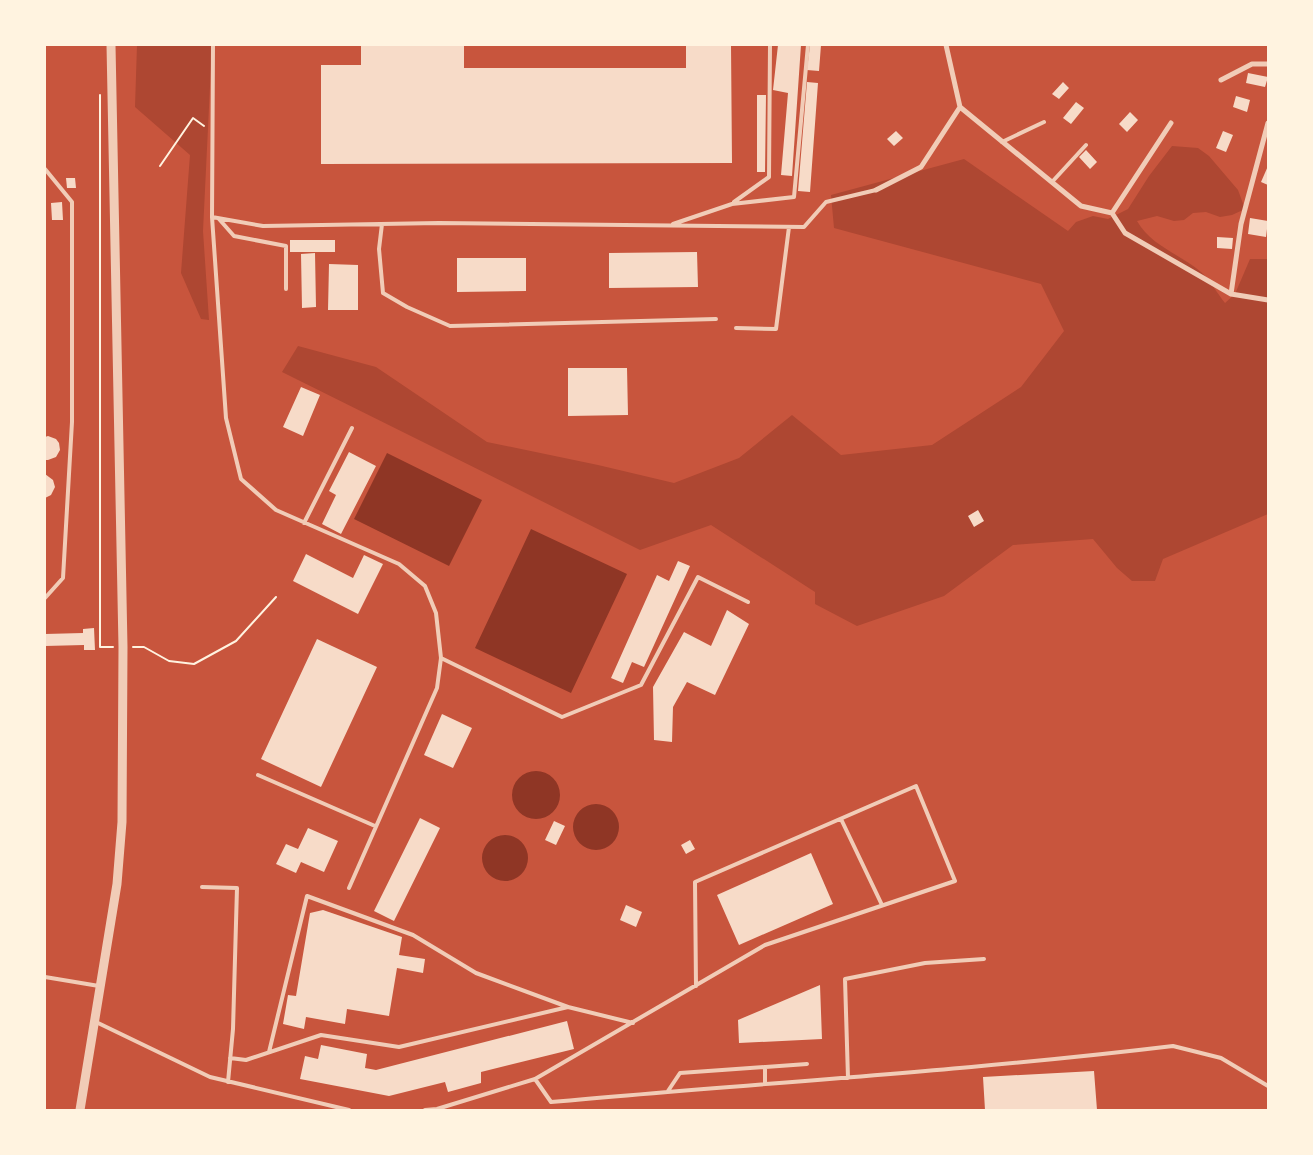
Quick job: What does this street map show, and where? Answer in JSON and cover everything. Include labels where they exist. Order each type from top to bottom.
[{"type":"street","points":[[80,1110],[96,1022],[117,884],[122,813],[123,647],[111,45]]},
{"type":"street","points":[[946,45],[960,107],[1081,206],[1112,213],[1125,233],[1230,294],[1268,300]]},
{"type":"street","points":[[1221,80],[1252,64],[1268,64]]},
{"type":"street","points":[[876,190],[921,167],[960,107]]},
{"type":"street","points":[[1112,213],[1171,123]]},
{"type":"street","points":[[1230,294],[1241,224],[1268,123]]},
{"type":"lane","points":[[213,45],[212,217],[226,418],[241,479],[276,510],[399,564],[425,586],[436,613],[441,658],[437,688],[348,888]]},
{"type":"lane","points":[[732,204],[769,177],[770,45]]},
{"type":"lane","points":[[668,225],[732,204],[794,197],[808,45]]},
{"type":"lane","points":[[1002,142],[1044,122]]},
{"type":"lane","points":[[1052,182],[1086,145]]},
{"type":"lane","points":[[45,169],[72,202],[72,422],[63,578],[45,598]]},
{"type":"lane","points":[[212,217],[262,226],[439,223],[804,227],[826,202],[876,190]]},
{"type":"lane","points":[[219,219],[234,236],[286,246],[286,289]]},
{"type":"lane","points":[[382,224],[379,249],[383,293],[407,307],[450,326],[716,319]]},
{"type":"lane","points":[[736,328],[776,329],[790,227]]},
{"type":"lane","points":[[304,523],[352,428]]},
{"type":"lane","points":[[441,658],[562,717],[641,685],[698,577],[748,602]]},
{"type":"lane","points":[[258,774],[375,826]]},
{"type":"lane","points":[[425,1110],[535,1079],[633,1023],[696,986],[765,945],[955,880],[916,786],[695,882],[696,986]]},
{"type":"lane","points":[[841,818],[882,905]]},
{"type":"lane","points":[[202,887],[238,888],[233,1029],[228,1082]]},
{"type":"lane","points":[[268,1052],[307,896],[413,935],[476,973],[568,1007],[633,1023]]},
{"type":"lane","points":[[848,1078],[845,979],[925,963],[984,959]]},
{"type":"lane","points":[[45,977],[101,987]]},
{"type":"lane","points":[[230,1058],[246,1060],[321,1035],[398,1047],[568,1007]]},
{"type":"lane","points":[[96,1022],[210,1078],[349,1110]]},
{"type":"lane","points":[[535,1079],[551,1102],[668,1091],[848,1078],[1173,1046],[1221,1058],[1268,1086]]},
{"type":"lane","points":[[668,1091],[680,1074],[807,1064]]},
{"type":"lane","points":[[765,1067],[765,1084]]},
{"type":"path","points":[[100,95],[100,647]]},
{"type":"path","points":[[160,166],[193,118],[212,132]]},
{"type":"path","points":[[144,648],[169,661],[194,664],[236,640],[276,597]]},
{"type":"shaded area","points":[[137,45],[212,45],[203,231],[209,320],[201,319],[181,273],[190,155],[135,107]]},
{"type":"shaded area","points":[[1172,146],[1198,148],[1209,156],[1238,190],[1245,209],[1232,215],[1220,217],[1206,212],[1193,213],[1184,220],[1174,221],[1157,216],[1137,221],[1143,230],[1158,243],[1201,272],[1225,303],[1235,294],[1250,259],[1268,259],[1268,514],[1163,559],[1155,581],[1132,581],[1117,568],[1093,539],[1013,545],[944,596],[857,626],[815,604],[815,592],[711,525],[640,550],[282,372],[298,346],[376,367],[487,442],[674,483],[739,458],[792,415],[841,455],[932,445],[1021,387],[1064,331],[1041,284],[834,228],[831,195],[964,159],[1068,231],[1076,222],[1093,216],[1108,219],[1128,209],[1149,176]]},
{"type":"shaded area","points":[[387,453],[482,500],[449,566],[354,519]]},
{"type":"shaded area","points":[[531,529],[627,574],[571,693],[475,648]]},
{"type":"shaded area","points":[[536,771],[545,773],[553,778],[558,786],[560,795],[558,804],[553,812],[545,817],[536,819],[527,817],[519,812],[514,804],[512,795],[514,786],[519,778],[527,773]]},
{"type":"shaded area","points":[[601,804],[605,805],[615,814],[618,818],[618,836],[609,846],[601,850],[591,850],[583,846],[574,836],[573,822],[577,814],[587,805]]},
{"type":"shaded area","points":[[510,835],[522,841],[527,849],[527,867],[522,875],[514,880],[500,881],[488,875],[483,867],[482,853],[488,841],[496,836]]},
{"type":"building","points":[[361,45],[464,45],[464,68],[686,68],[686,45],[731,45],[732,163],[321,164],[321,65],[361,65]]},
{"type":"building","points":[[778,45],[801,45],[792,176],[781,175],[788,93],[773,90]]},
{"type":"building","points":[[810,45],[821,45],[819,71],[807,70]]},
{"type":"building","points":[[1248,73],[1268,77],[1265,87],[1246,83]]},
{"type":"building","points":[[807,82],[818,83],[810,192],[798,191]]},
{"type":"building","points":[[1063,82],[1069,88],[1059,99],[1052,94]]},
{"type":"building","points":[[757,95],[766,95],[765,172],[757,172]]},
{"type":"building","points":[[1236,96],[1250,100],[1247,112],[1233,107]]},
{"type":"building","points":[[1076,102],[1084,108],[1071,124],[1063,118]]},
{"type":"building","points":[[1130,112],[1138,120],[1127,132],[1119,124]]},
{"type":"building","points":[[896,131],[903,138],[894,146],[887,139]]},
{"type":"building","points":[[1223,131],[1233,135],[1226,152],[1216,148]]},
{"type":"building","points":[[1086,150],[1097,162],[1090,169],[1079,157]]},
{"type":"building","points":[[1268,166],[1268,185],[1261,182]]},
{"type":"building","points":[[66,178],[75,178],[76,188],[67,188]]},
{"type":"building","points":[[62,202],[63,220],[52,220],[51,203]]},
{"type":"building","points":[[1250,218],[1268,221],[1266,237],[1248,234]]},
{"type":"building","points":[[1217,237],[1233,238],[1232,249],[1217,248]]},
{"type":"building","points":[[290,240],[335,240],[335,252],[290,252]]},
{"type":"building","points":[[697,252],[698,287],[609,288],[609,253]]},
{"type":"building","points":[[315,253],[316,307],[302,308],[301,254]]},
{"type":"building","points":[[457,258],[526,258],[526,291],[457,292]]},
{"type":"building","points":[[329,264],[358,265],[358,310],[328,310]]},
{"type":"building","points":[[568,368],[627,368],[628,415],[568,416]]},
{"type":"building","points":[[301,387],[320,395],[303,436],[283,427]]},
{"type":"building","points":[[48,436],[56,439],[60,450],[56,457],[45,460],[45,437]]},
{"type":"building","points":[[349,452],[376,466],[341,534],[322,524],[336,495],[329,491]]},
{"type":"building","points":[[45,474],[53,480],[55,487],[51,495],[45,498]]},
{"type":"building","points":[[978,510],[984,521],[974,527],[968,516]]},
{"type":"building","points":[[306,554],[353,578],[364,555],[383,564],[358,614],[293,581]]},
{"type":"building","points":[[678,561],[690,566],[644,667],[632,662],[623,683],[611,678],[657,575],[669,581]]},
{"type":"building","points":[[727,610],[749,624],[715,695],[687,682],[673,707],[672,742],[654,740],[653,687],[684,632],[711,646]]},
{"type":"building","points":[[94,628],[95,650],[84,650],[84,645],[45,646],[45,634],[83,633],[83,629]]},
{"type":"building","points":[[317,639],[377,667],[321,787],[261,759]]},
{"type":"building","points":[[442,714],[472,728],[453,768],[424,755]]},
{"type":"building","points":[[420,818],[440,828],[394,921],[374,911]]},
{"type":"building","points":[[554,821],[565,826],[556,845],[545,840]]},
{"type":"building","points":[[308,828],[338,841],[324,872],[301,862],[296,873],[276,864],[286,844],[298,849]]},
{"type":"building","points":[[690,840],[695,849],[686,854],[681,845]]},
{"type":"building","points":[[811,853],[833,904],[739,945],[717,895]]},
{"type":"building","points":[[626,905],[642,912],[636,927],[620,920]]},
{"type":"building","points":[[323,910],[402,937],[399,955],[425,959],[423,973],[397,968],[389,1016],[347,1009],[345,1024],[306,1017],[304,1029],[283,1024],[288,995],[296,996],[310,913]]},
{"type":"building","points":[[820,985],[822,1039],[739,1043],[738,1020]]},
{"type":"building","points":[[567,1021],[574,1049],[481,1072],[481,1083],[448,1092],[445,1082],[389,1096],[300,1079],[305,1056],[318,1059],[321,1045],[367,1054],[365,1068],[376,1070]]},
{"type":"building","points":[[1094,1071],[1097,1110],[985,1110],[983,1077]]}]
